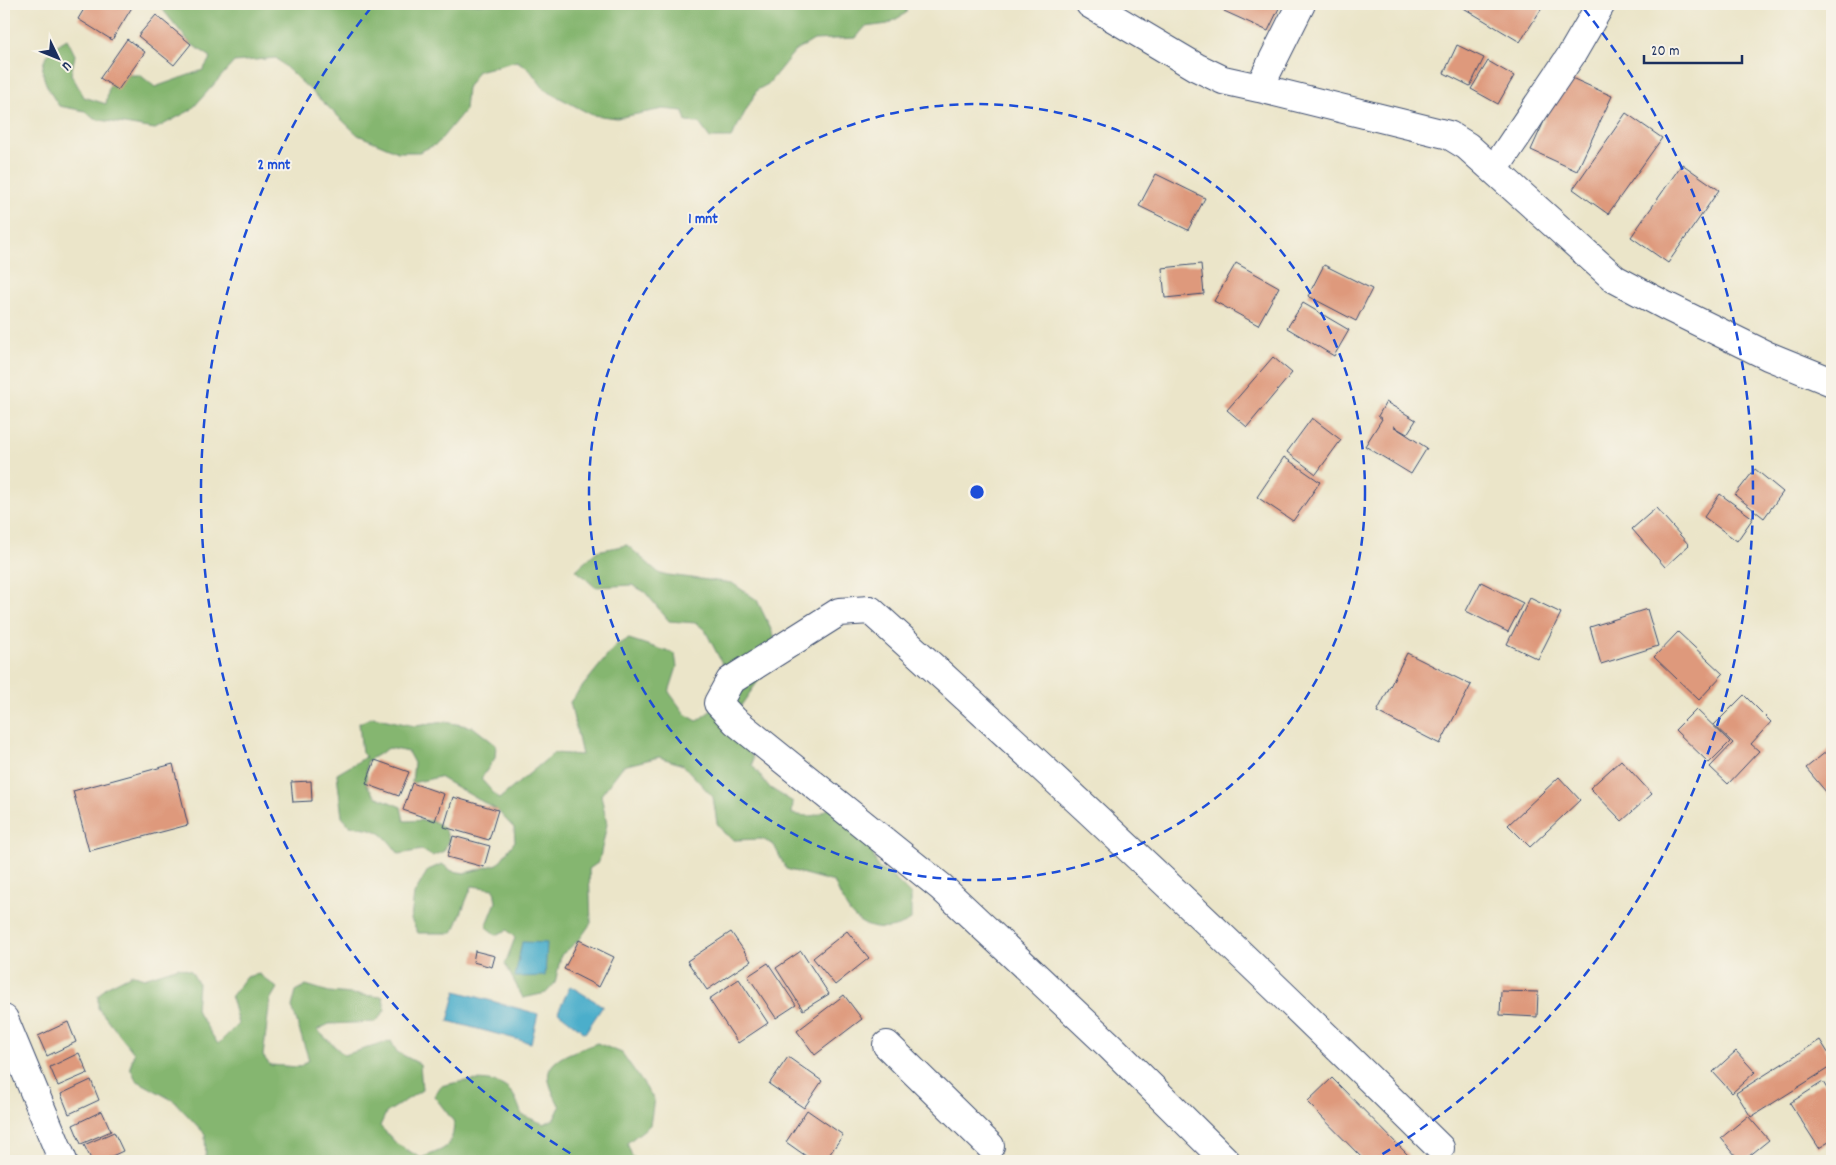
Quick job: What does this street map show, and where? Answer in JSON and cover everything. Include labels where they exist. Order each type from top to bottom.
[{"type":"street","points":[[1090,4],[1196,67],[1223,80],[1449,135],[1467,146],[1615,279],[1759,352],[1832,382]]},
{"type":"street","points":[[1259,88],[1301,4]]},
{"type":"street","points":[[1494,170],[1572,54],[1601,4]]},
{"type":"street","points":[[1226,1161],[1110,1046],[941,887],[735,721],[718,703],[730,681],[839,612],[870,610],[1121,842],[1320,1030],[1439,1157]]},
{"type":"street","points":[[4,1019],[63,1161]]},
{"type":"street","points":[[887,1046],[990,1156]]},
{"type":"green space","points":[[158,4],[907,4],[906,13],[888,24],[865,27],[856,38],[814,40],[794,52],[768,84],[757,90],[731,138],[710,138],[699,123],[686,122],[683,111],[663,109],[617,118],[592,115],[545,90],[529,69],[517,61],[478,71],[467,88],[465,110],[437,144],[419,152],[398,152],[358,135],[276,58],[234,62],[191,110],[155,129],[94,119],[85,111],[59,106],[47,86],[43,69],[44,61],[49,53],[67,39],[75,55],[71,74],[84,97],[106,104],[109,86],[121,75],[140,75],[155,87],[203,70],[211,57],[191,44]]},
{"type":"green space","points":[[627,545],[660,574],[732,583],[757,600],[776,640],[777,654],[740,707],[736,732],[753,758],[752,765],[770,788],[793,802],[792,814],[809,816],[820,814],[842,797],[854,803],[878,868],[891,875],[911,895],[911,920],[889,928],[874,928],[860,922],[847,909],[834,882],[786,869],[774,845],[762,839],[734,840],[724,833],[717,823],[713,797],[683,765],[659,757],[623,766],[601,795],[607,824],[599,862],[589,869],[591,923],[579,940],[561,955],[555,983],[546,993],[523,998],[505,964],[515,938],[507,930],[496,935],[486,927],[496,902],[494,889],[472,886],[453,933],[418,933],[411,919],[414,894],[428,870],[442,864],[452,871],[465,873],[498,864],[515,841],[514,828],[497,810],[439,777],[412,783],[414,763],[408,752],[389,748],[367,761],[366,784],[375,796],[401,807],[404,821],[426,820],[441,826],[449,839],[444,851],[432,856],[422,850],[399,854],[379,832],[368,828],[350,826],[342,817],[337,774],[366,757],[362,753],[359,723],[373,717],[415,726],[445,722],[473,727],[496,745],[495,758],[481,779],[499,799],[554,753],[582,755],[570,702],[616,645],[629,639],[675,654],[677,667],[669,692],[685,714],[697,721],[721,703],[728,675],[705,630],[696,623],[669,621],[645,592],[632,585],[595,587],[576,570],[597,551]]},
{"type":"green space","points":[[179,967],[191,971],[198,983],[196,1010],[218,1044],[238,1024],[231,997],[246,977],[259,974],[277,988],[270,1000],[263,1056],[270,1065],[299,1067],[309,1060],[292,1007],[296,991],[306,985],[329,992],[383,997],[385,1010],[376,1022],[329,1024],[317,1030],[344,1055],[391,1041],[397,1052],[420,1064],[422,1090],[386,1113],[380,1126],[397,1144],[421,1158],[446,1147],[452,1138],[454,1122],[434,1096],[441,1086],[477,1080],[495,1082],[512,1093],[522,1115],[544,1124],[554,1119],[560,1107],[549,1081],[549,1073],[557,1060],[597,1043],[622,1053],[654,1099],[650,1125],[627,1143],[632,1156],[638,1161],[206,1161],[205,1134],[174,1101],[136,1080],[130,1067],[134,1053],[98,1008],[98,996],[106,987],[132,974],[144,978]]},
{"type":"water","points":[[522,942],[547,943],[545,976],[515,977]]},
{"type":"water","points":[[570,986],[603,1006],[585,1033],[558,1012]]},
{"type":"water","points":[[456,991],[538,1014],[531,1043],[448,1021]]},
{"type":"building","points":[[87,4],[134,4],[112,40],[78,19]]},
{"type":"building","points":[[1227,4],[1281,4],[1268,31],[1224,11]]},
{"type":"building","points":[[1457,4],[1536,4],[1542,8],[1520,42]]},
{"type":"building","points":[[156,15],[191,44],[174,65],[138,36]]},
{"type":"building","points":[[127,39],[145,52],[118,90],[100,78]]},
{"type":"building","points":[[1457,45],[1484,58],[1470,86],[1444,73]]},
{"type":"building","points":[[1488,61],[1514,76],[1498,104],[1471,89]]},
{"type":"building","points":[[1565,75],[1612,96],[1577,171],[1531,150]]},
{"type":"building","points":[[1626,113],[1662,138],[1608,214],[1573,189]]},
{"type":"building","points":[[1682,164],[1719,190],[1668,263],[1631,237]]},
{"type":"building","points":[[1156,174],[1205,198],[1188,230],[1139,206]]},
{"type":"building","points":[[1236,263],[1279,287],[1258,325],[1214,301]]},
{"type":"building","points":[[1201,264],[1204,294],[1165,298],[1162,268]]},
{"type":"building","points":[[1324,265],[1372,289],[1356,321],[1308,296]]},
{"type":"building","points":[[1303,303],[1349,330],[1334,356],[1287,328]]},
{"type":"building","points":[[1273,357],[1292,373],[1247,427],[1227,410]]},
{"type":"building","points":[[1386,402],[1416,420],[1407,434],[1393,426],[1427,448],[1411,474],[1365,446],[1382,419],[1378,416]]},
{"type":"building","points":[[1312,418],[1341,440],[1316,474],[1287,452]]},
{"type":"building","points":[[1284,457],[1320,482],[1293,521],[1257,497]]},
{"type":"building","points":[[1755,469],[1783,492],[1764,518],[1735,495]]},
{"type":"building","points":[[1720,494],[1753,518],[1737,541],[1704,517]]},
{"type":"building","points":[[1656,508],[1689,545],[1665,567],[1632,529]]},
{"type":"building","points":[[1481,582],[1523,603],[1508,632],[1466,611]]},
{"type":"building","points":[[1530,598],[1561,613],[1538,659],[1507,644]]},
{"type":"building","points":[[1647,609],[1658,646],[1601,664],[1590,627]]},
{"type":"building","points":[[1678,632],[1723,674],[1699,700],[1654,657]]},
{"type":"building","points":[[1407,653],[1471,685],[1440,744],[1377,712]]},
{"type":"building","points":[[1744,695],[1771,722],[1751,744],[1759,751],[1728,784],[1710,767],[1733,743],[1714,725]]},
{"type":"building","points":[[1696,709],[1730,742],[1709,763],[1675,730]]},
{"type":"building","points":[[1832,747],[1832,799],[1806,768]]},
{"type":"building","points":[[375,760],[409,772],[399,796],[366,784]]},
{"type":"building","points":[[1621,760],[1652,794],[1622,821],[1590,788]]},
{"type":"building","points":[[173,764],[188,825],[89,851],[73,791]]},
{"type":"building","points":[[1559,777],[1580,800],[1530,847],[1508,825]]},
{"type":"building","points":[[311,781],[312,801],[293,802],[291,782]]},
{"type":"building","points":[[412,783],[444,794],[435,821],[403,810]]},
{"type":"building","points":[[453,797],[498,810],[489,840],[444,827]]},
{"type":"building","points":[[453,836],[490,846],[484,867],[447,857]]},
{"type":"building","points":[[847,931],[869,958],[835,985],[813,958]]},
{"type":"building","points":[[731,932],[751,961],[707,990],[687,961]]},
{"type":"building","points":[[579,940],[614,957],[599,987],[564,969]]},
{"type":"building","points":[[475,951],[495,956],[492,967],[473,962]]},
{"type":"building","points":[[801,951],[829,994],[803,1010],[776,968]]},
{"type":"building","points":[[768,963],[796,1005],[776,1018],[748,976]]},
{"type":"building","points":[[739,979],[768,1023],[738,1043],[709,999]]},
{"type":"building","points":[[1501,991],[1538,992],[1537,1017],[1500,1015]]},
{"type":"building","points":[[844,995],[862,1019],[815,1055],[797,1031]]},
{"type":"building","points":[[68,1022],[76,1042],[47,1056],[38,1036]]},
{"type":"building","points":[[1820,1040],[1832,1059],[1832,1066],[1751,1117],[1736,1093]]},
{"type":"building","points":[[1736,1051],[1755,1072],[1732,1093],[1713,1072]]},
{"type":"building","points":[[79,1053],[88,1073],[58,1086],[50,1067]]},
{"type":"building","points":[[788,1057],[822,1081],[804,1108],[769,1084]]},
{"type":"building","points":[[1332,1078],[1409,1156],[1403,1161],[1365,1161],[1307,1102]]},
{"type":"building","points":[[91,1080],[99,1100],[69,1114],[61,1094]]},
{"type":"building","points":[[1823,1082],[1832,1097],[1832,1140],[1819,1148],[1790,1103]]},
{"type":"building","points":[[807,1110],[843,1135],[825,1161],[813,1161],[786,1142]]},
{"type":"building","points":[[102,1111],[111,1131],[81,1144],[73,1125]]},
{"type":"building","points":[[1748,1116],[1769,1140],[1743,1161],[1740,1161],[1721,1138]]},
{"type":"building","points":[[114,1132],[123,1151],[101,1161],[92,1161],[84,1145]]}]
